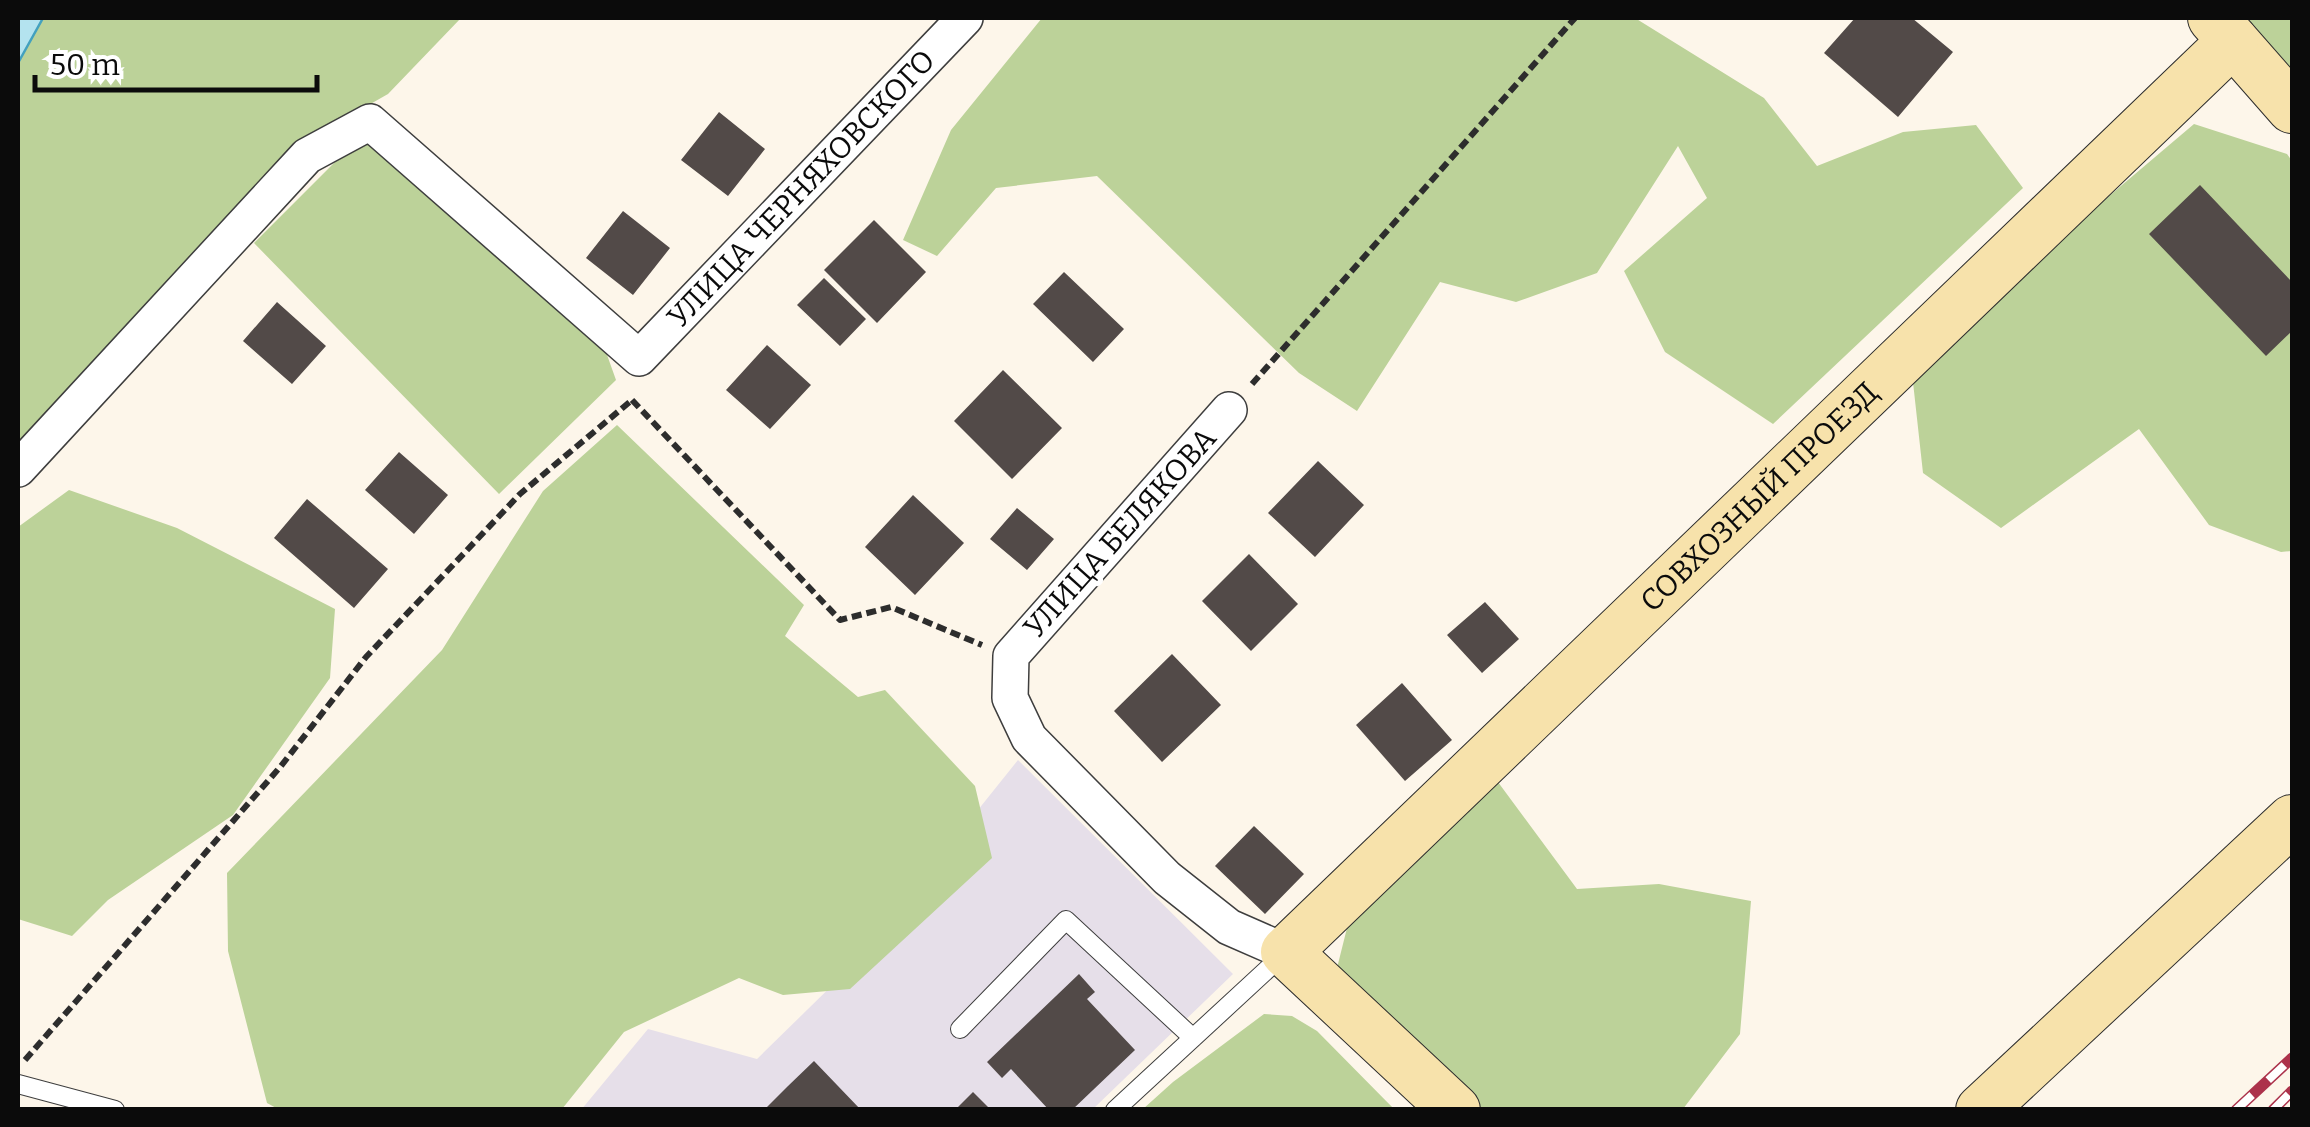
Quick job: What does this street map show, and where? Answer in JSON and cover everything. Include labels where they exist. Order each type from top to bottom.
[{"type":"main road","points":[[2230,29],[2292,108]]},
{"type":"main road","name":"СОВХОЗНЫЙ ПРОЕЗД","points":[[1286,952],[2230,29]]},
{"type":"main road","points":[[1982,1110],[2292,820]]},
{"type":"main road","points":[[1286,952],[1455,1110]]},
{"type":"street","name":"УЛИЦА ЧЕРНЯХОВСКОГО","points":[[639,358],[965,18]]},
{"type":"street","points":[[18,469],[307,156],[370,122],[639,358]]},
{"type":"street","name":"УЛИЦА БЕЛЯКОВА","points":[[1010,656],[1228,410]]},
{"type":"street","points":[[1010,656],[1010,698],[1029,738],[1168,878],[1229,927],[1286,952]]},
{"type":"lane","points":[[960,1029],[1066,920],[1193,1038]]},
{"type":"lane","points":[[1115,1110],[1286,952]]},
{"type":"lane","points":[[18,1084],[115,1110]]},
{"type":"path","points":[[1228,410],[1575,18]]},
{"type":"path","points":[[18,1069],[281,766],[366,657],[520,494],[632,400],[639,358]]},
{"type":"path","points":[[632,400],[840,620],[891,607],[1010,656]]},
{"type":"shaded area","points":[[1018,760],[1233,974],[1093,1109],[581,1110],[648,1029],[757,1059],[857,961]]},
{"type":"green space","points":[[43,18],[461,18],[388,94],[293,148],[18,453],[18,63]]},
{"type":"green space","points":[[1042,18],[1635,18],[1764,98],[1817,166],[1903,132],[1976,125],[2023,188],[1773,424],[1665,352],[1624,271],[1707,198],[1678,146],[1597,273],[1516,302],[1440,282],[1357,411],[1299,373],[1097,176],[996,188],[937,256],[903,240],[951,130]]},
{"type":"green space","points":[[2241,18],[2292,18],[2292,76]]},
{"type":"green space","points":[[2194,124],[2287,154],[2292,161],[2292,551],[2281,552],[2209,525],[2139,429],[2001,528],[1923,473],[1911,364]]},
{"type":"green space","points":[[360,137],[606,352],[616,380],[499,494],[254,243]]},
{"type":"green space","points":[[617,425],[804,605],[785,636],[858,697],[885,690],[975,786],[992,858],[850,989],[783,995],[739,978],[624,1032],[562,1109],[278,1109],[267,1103],[228,951],[227,873],[442,650],[543,491]]},
{"type":"green space","points":[[69,490],[177,528],[335,609],[330,678],[233,815],[108,900],[72,936],[18,919],[18,527]]},
{"type":"green space","points":[[1495,778],[1577,889],[1659,884],[1751,901],[1740,1034],[1683,1109],[1480,1109],[1336,972],[1354,900]]},
{"type":"green space","points":[[1264,1014],[1292,1016],[1317,1031],[1394,1109],[1143,1109]]},
{"type":"water","points":[[18,18],[43,18],[18,63]]},
{"type":"building","points":[[1855,18],[1912,18],[1953,52],[1898,117],[1824,53]]},
{"type":"building","points":[[719,112],[765,149],[728,196],[681,160]]},
{"type":"building","points":[[2200,185],[2292,282],[2292,331],[2266,356],[2149,234]]},
{"type":"building","points":[[623,211],[670,248],[633,295],[586,258]]},
{"type":"building","points":[[874,220],[926,272],[877,323],[824,270]]},
{"type":"building","points":[[1064,272],[1124,329],[1093,362],[1033,304]]},
{"type":"building","points":[[824,278],[866,319],[840,346],[797,305]]},
{"type":"building","points":[[277,302],[326,346],[292,384],[243,341]]},
{"type":"building","points":[[767,345],[811,385],[770,429],[726,390]]},
{"type":"building","points":[[1003,370],[1062,428],[1012,479],[954,421]]},
{"type":"building","points":[[399,452],[448,495],[414,534],[365,490]]},
{"type":"building","points":[[1318,461],[1364,505],[1315,557],[1268,513]]},
{"type":"building","points":[[913,495],[964,543],[915,595],[865,547]]},
{"type":"building","points":[[307,499],[388,569],[354,608],[274,538]]},
{"type":"building","points":[[1017,508],[1054,539],[1027,570],[990,539]]},
{"type":"building","points":[[1249,554],[1298,604],[1251,651],[1202,601]]},
{"type":"building","points":[[1485,602],[1519,639],[1482,673],[1447,635]]},
{"type":"building","points":[[1172,654],[1221,705],[1162,762],[1114,711]]},
{"type":"building","points":[[1402,683],[1452,740],[1405,781],[1356,725]]},
{"type":"building","points":[[1254,826],[1304,874],[1265,914],[1215,866]]},
{"type":"building","points":[[1079,974],[1095,992],[1087,999],[1135,1050],[1072,1110],[1049,1110],[1011,1069],[1002,1078],[987,1062]]},
{"type":"building","points":[[814,1061],[861,1110],[764,1110],[788,1086]]},
{"type":"building","points":[[973,1092],[991,1110],[955,1110]]},
{"type":"railway","points":[[2236,1110],[2292,1058]]},
{"type":"railway","points":[[2273,1110],[2292,1091]]}]
